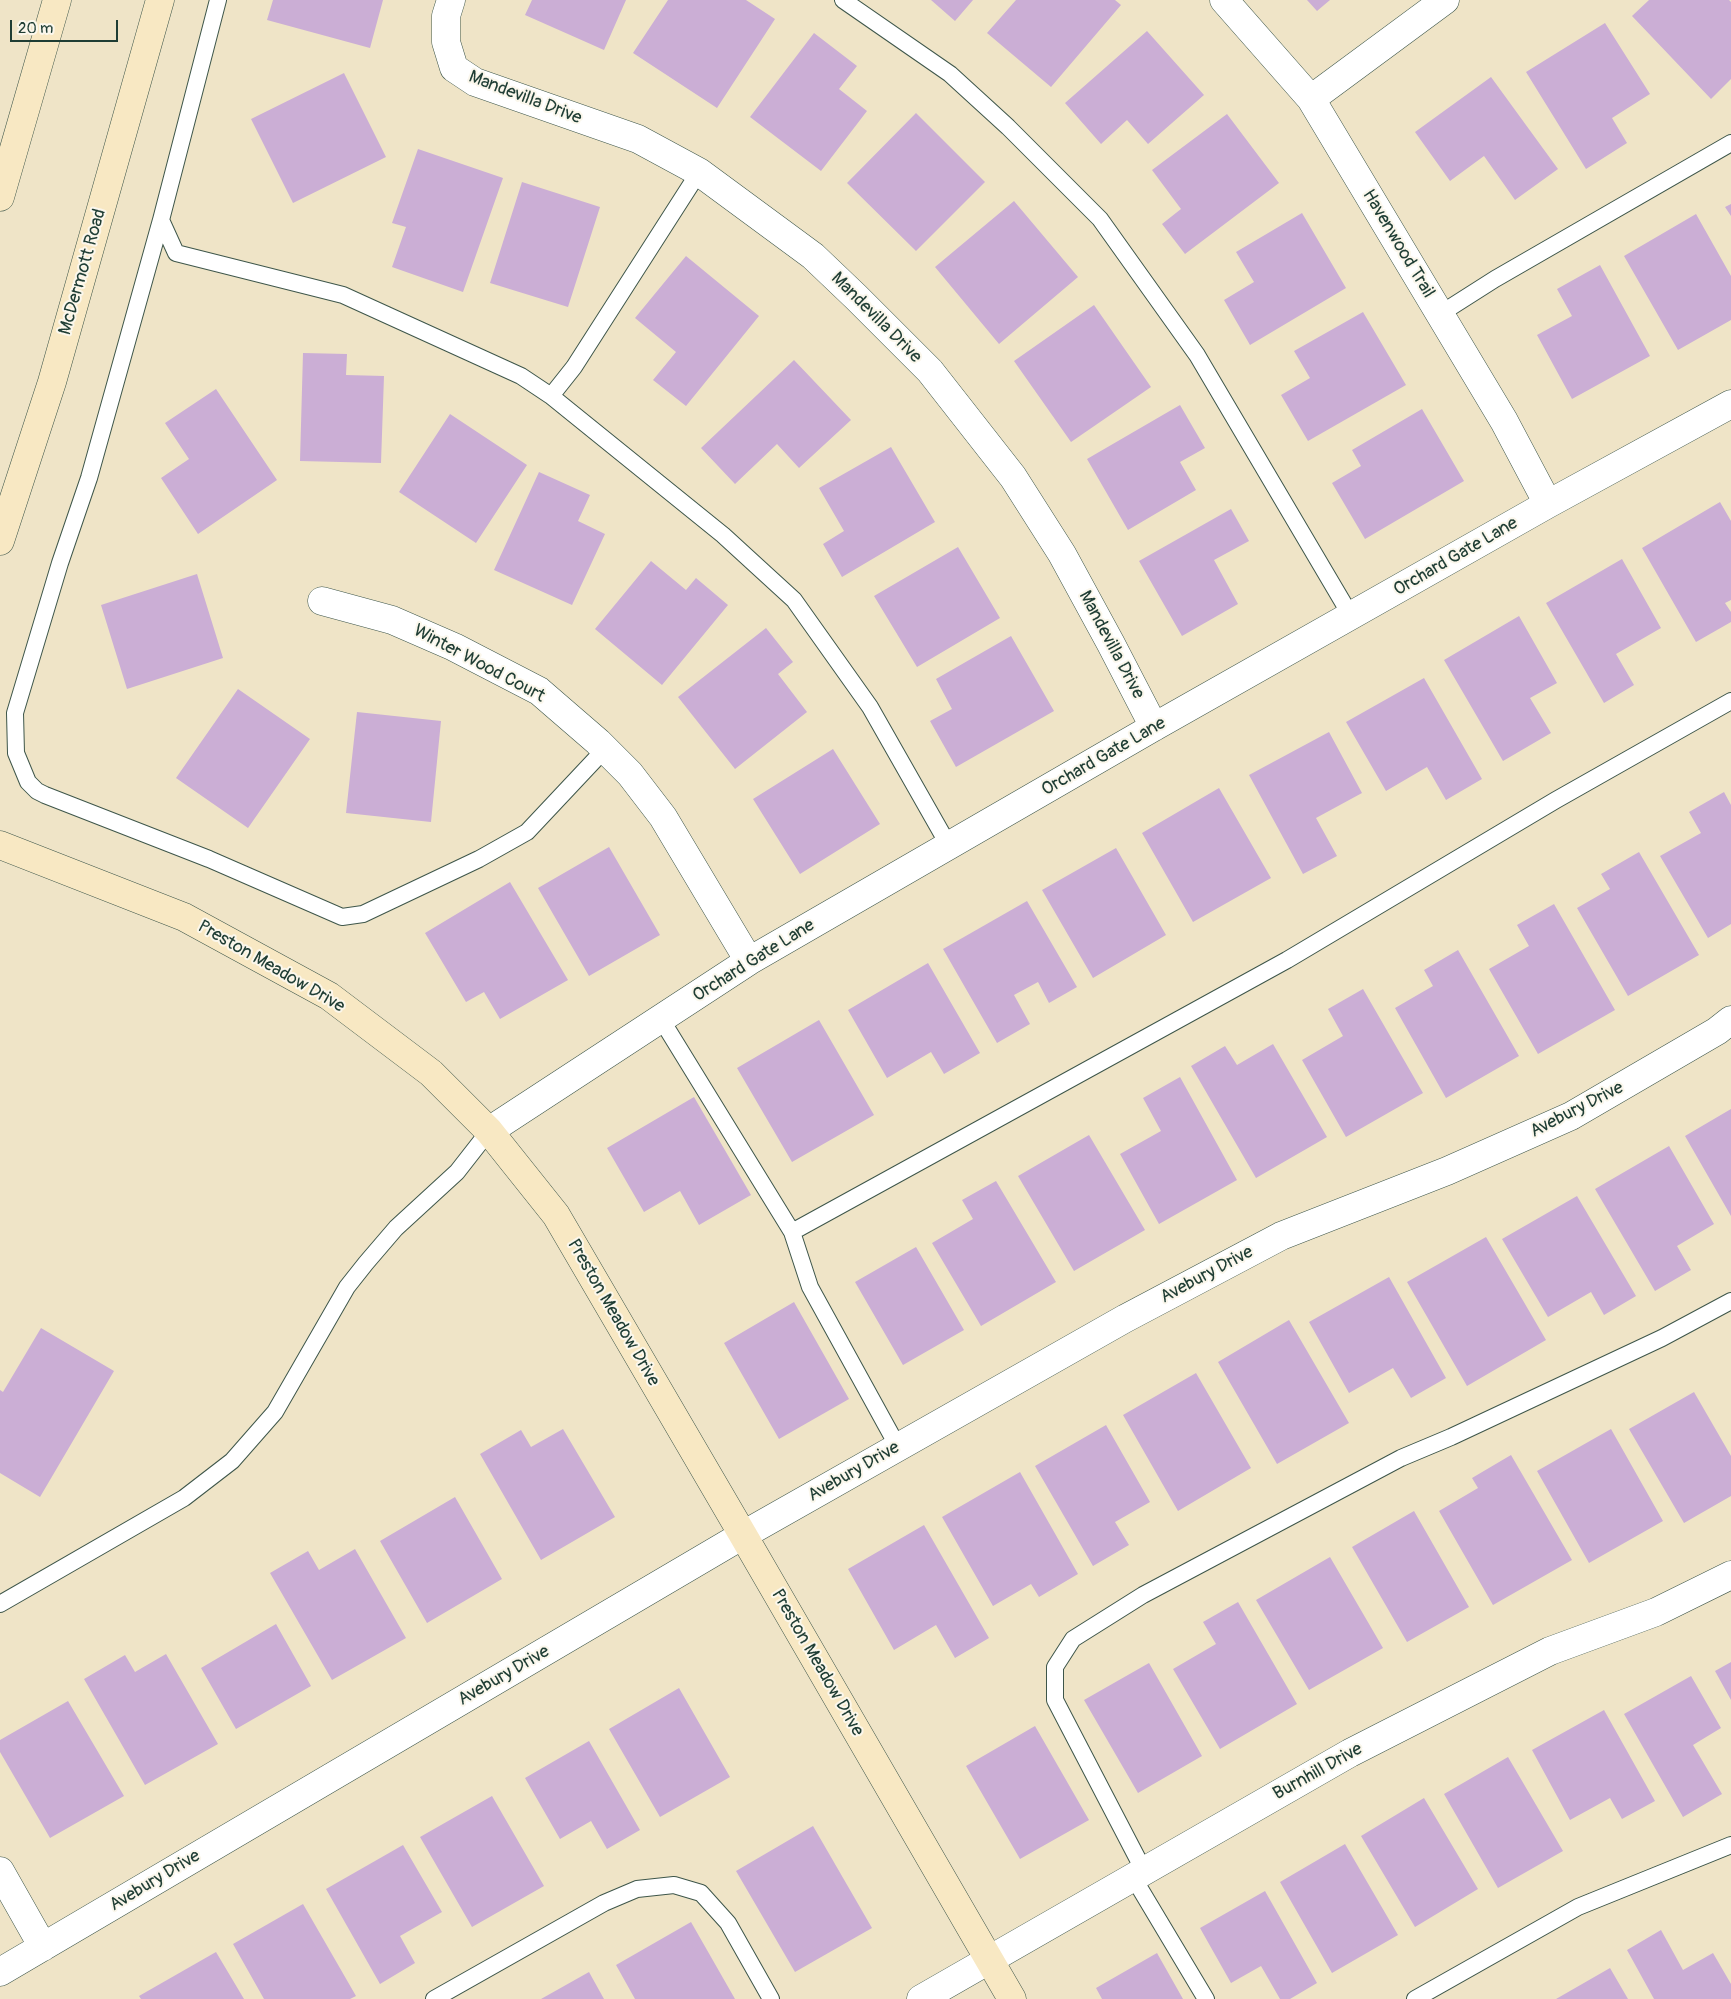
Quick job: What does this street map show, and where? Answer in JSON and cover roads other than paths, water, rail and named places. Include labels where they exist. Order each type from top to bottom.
[{"type":"street","points":[[0,197],[57,0]]},
{"type":"street","name":"McDermott Road","points":[[0,541],[52,382],[160,0]]},
{"type":"street","name":"Mandevilla Drive","points":[[451,0],[446,16],[446,42],[454,68],[474,82],[638,139],[699,172],[813,256],[930,371],[1013,477],[1052,539],[1112,644],[1154,728]]},
{"type":"street","name":"Havenwood Trail","points":[[1224,0],[1311,99],[1504,421],[1548,504]]},
{"type":"street","points":[[1311,99],[1445,0]]},
{"type":"street","name":"Orchard Gate Lane","points":[[489,1131],[749,962],[1154,728],[1548,504],[1731,404]]},
{"type":"street","name":"Winter Wood Court","points":[[322,601],[392,620],[454,647],[538,691],[605,749],[630,774],[663,817],[749,962]]},
{"type":"street","name":"Preston Meadow Drive","points":[[0,845],[184,917],[329,996],[431,1073],[489,1131],[556,1215],[744,1535],[1012,1999]]},
{"type":"street","name":"Avebury Drive","points":[[0,1972],[744,1535],[1126,1318],[1281,1236],[1447,1171],[1571,1116],[1701,1040],[1731,1020]]},
{"type":"street","name":"Burnhill Drive","points":[[921,1999],[1350,1753],[1550,1651],[1582,1641],[1656,1612],[1731,1575]]},
{"type":"street","points":[[0,1871],[43,1947]]},
{"type":"lane","points":[[218,0],[161,220],[89,478],[60,563],[15,713],[16,754],[28,782],[36,791],[209,859],[342,917],[363,914],[479,859],[527,832],[605,749]]},
{"type":"lane","points":[[843,0],[950,74],[1008,127],[1100,219],[1197,355],[1351,616]]},
{"type":"lane","points":[[1440,314],[1495,279],[1731,143]]},
{"type":"lane","points":[[551,396],[574,367],[699,172]]},
{"type":"lane","points":[[161,220],[176,253],[343,295],[521,376],[551,396],[723,535],[794,600],[870,707],[950,846]]},
{"type":"lane","points":[[792,1232],[1287,960],[1556,800],[1731,701]]},
{"type":"lane","points":[[661,1019],[792,1232],[810,1287],[898,1447]]},
{"type":"lane","points":[[0,1604],[184,1498],[232,1461],[275,1412],[347,1287],[396,1228],[457,1172],[489,1131]]},
{"type":"lane","points":[[1206,1999],[1138,1874],[1055,1700],[1055,1667],[1073,1639],[1144,1595],[1401,1458],[1450,1438],[1662,1338],[1731,1301]]},
{"type":"lane","points":[[1415,1999],[1578,1907],[1731,1845]]},
{"type":"lane","points":[[434,1999],[604,1903],[636,1890],[674,1884],[700,1893],[728,1922],[771,1999]]}]
